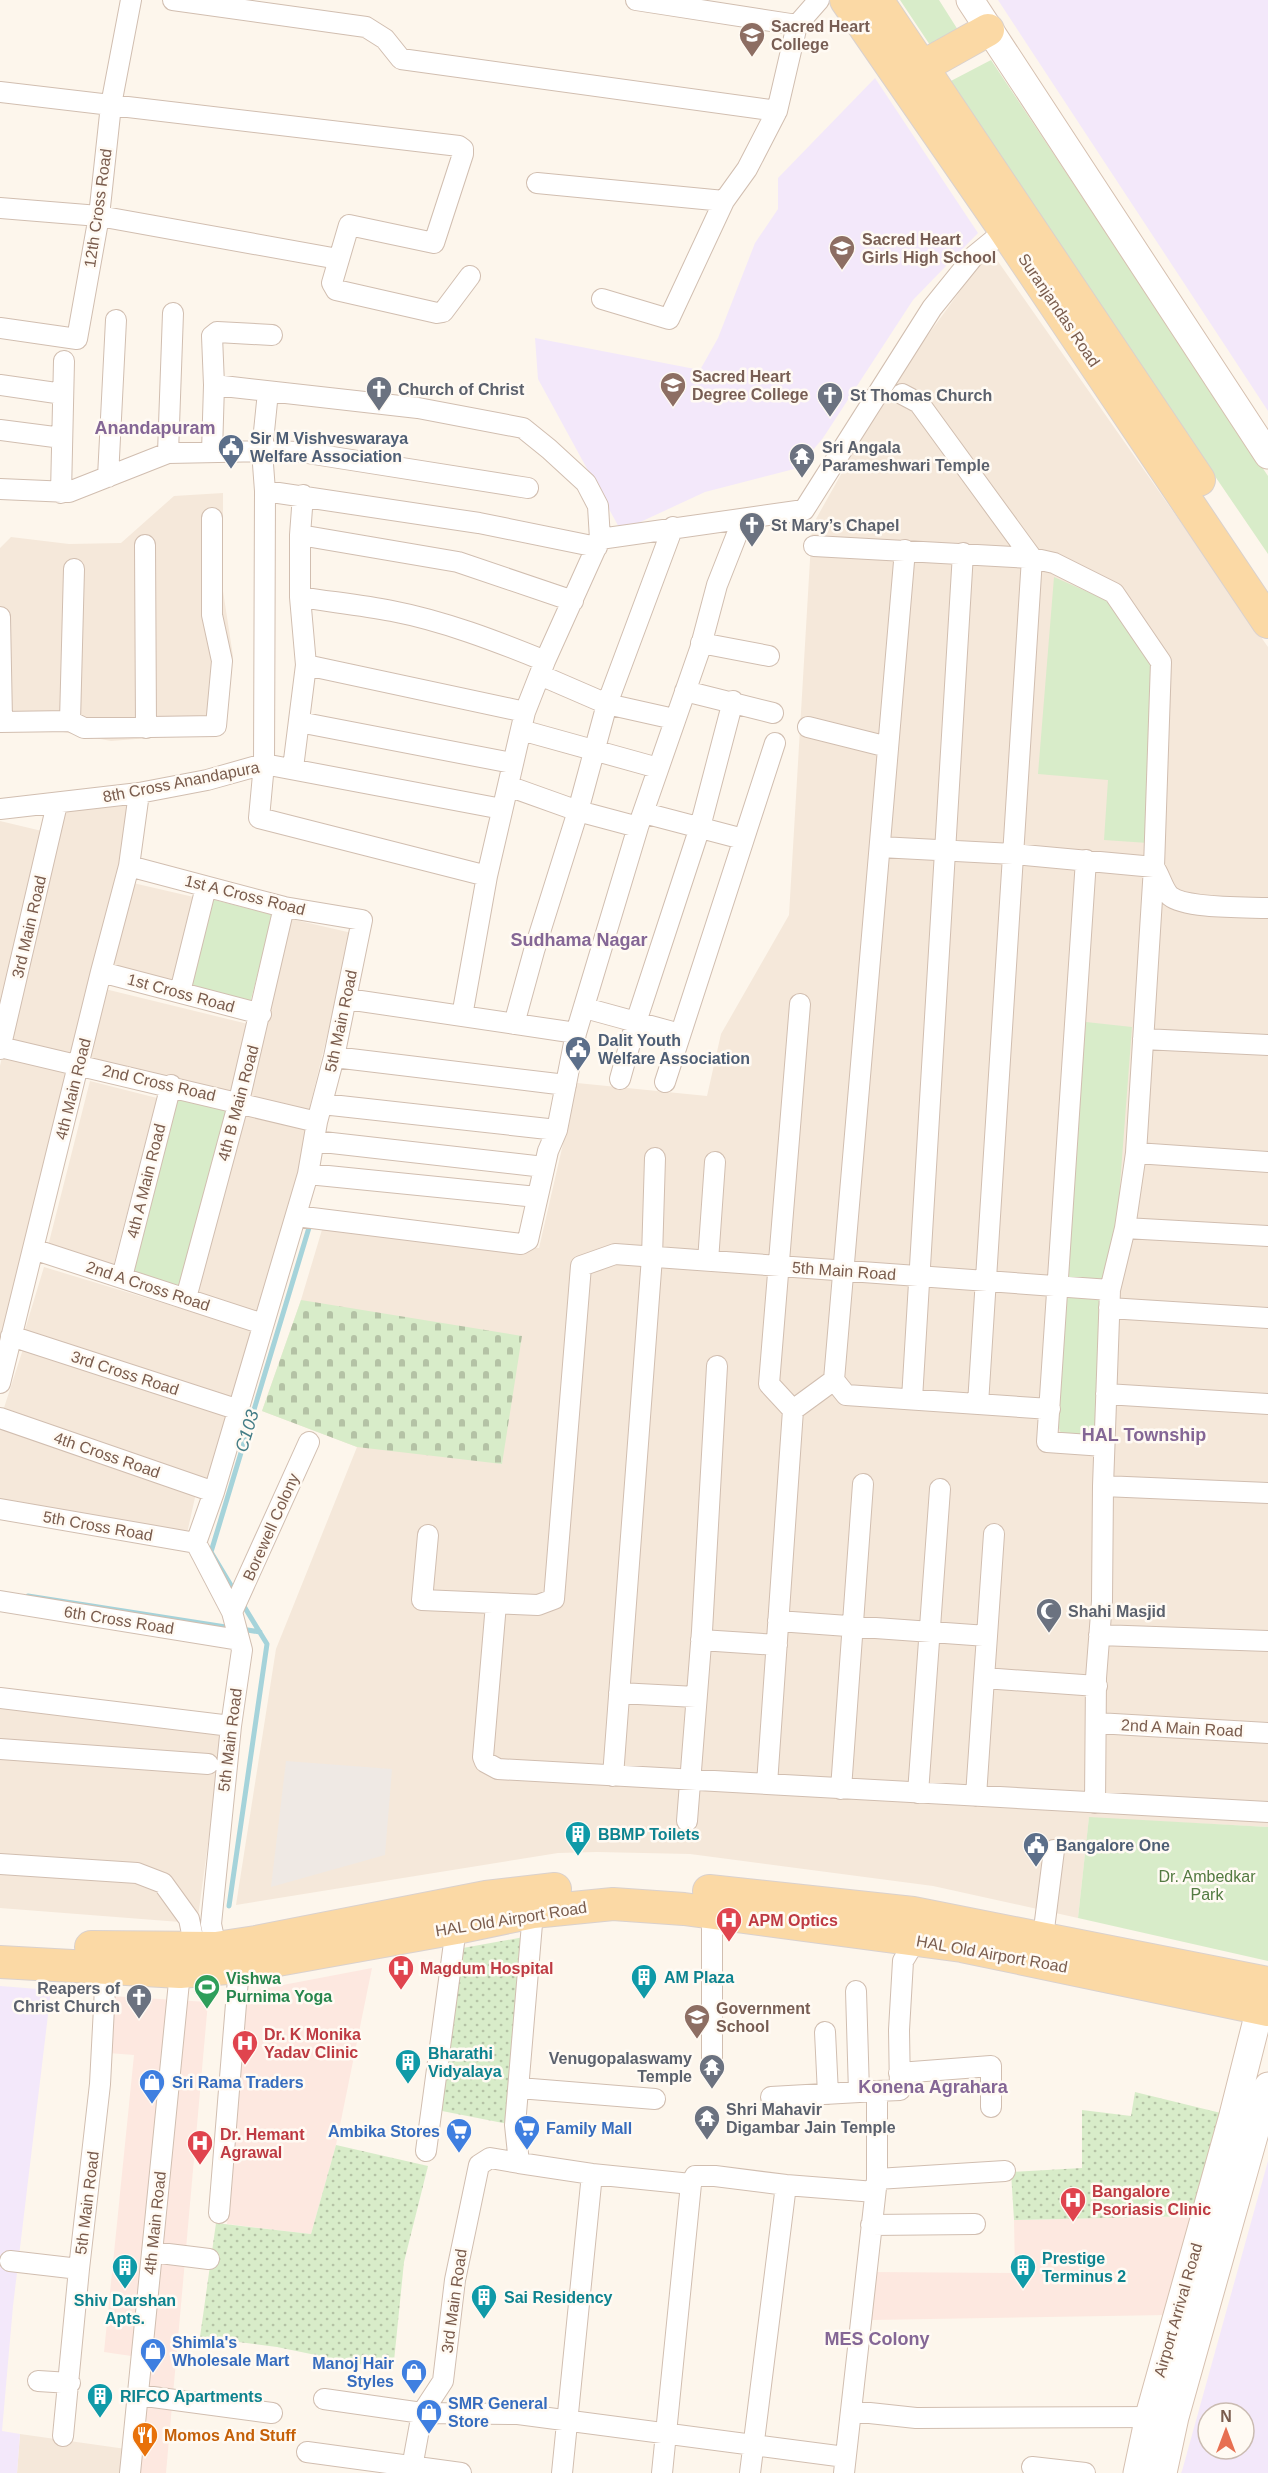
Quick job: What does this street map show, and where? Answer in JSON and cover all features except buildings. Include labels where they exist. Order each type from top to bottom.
[{"type":"main road","name":"Suranjandas Road","points":[[846,0],[912,74],[1268,584]]},
{"type":"main road","name":"Suranjandas Road","points":[[877,0],[912,74]]},
{"type":"main road","points":[[912,74],[988,30]]},
{"type":"main road","name":"Suranjandas Road","points":[[1014,223],[1268,622]]},
{"type":"main road","name":"HAL Old Airport Road","points":[[0,1941],[106,1948],[208,1959],[256,1942],[486,1897],[566,1887],[712,1913],[973,1948],[1265,2000]]},
{"type":"main road","name":"HAL Old Airport Road","points":[[0,1962],[106,1969],[208,1959],[456,1928],[614,1894],[683,1889],[913,1913],[1043,1937],[1265,2000]]},
{"type":"street","name":"12th Cross Road","points":[[0,328],[77,339],[99,216],[111,105],[131,0]]},
{"type":"street","points":[[173,0],[366,27],[385,39],[401,59],[777,111]]},
{"type":"street","points":[[636,0],[797,25]]},
{"type":"street","points":[[602,299],[669,319],[724,201],[747,169],[777,111],[797,25],[819,0]]},
{"type":"street","points":[[970,0],[1268,455]]},
{"type":"street","points":[[0,92],[448,145],[463,149],[434,243],[349,225],[332,283],[336,290],[437,313],[443,312],[471,276]]},
{"type":"street","points":[[537,183],[724,201]]},
{"type":"street","points":[[0,208],[99,216],[338,259]]},
{"type":"street","points":[[266,491],[599,543],[673,527],[804,510],[932,308],[974,256],[1014,223]]},
{"type":"street","points":[[168,453],[173,314]]},
{"type":"street","points":[[108,477],[116,320]]},
{"type":"street","points":[[212,452],[214,385],[212,336],[217,332],[273,335]]},
{"type":"street","points":[[61,493],[64,361]]},
{"type":"street","points":[[0,385],[63,394]]},
{"type":"street","points":[[214,385],[417,408],[523,428],[586,483],[598,506],[599,543],[542,668],[523,721],[486,876],[462,1016]]},
{"type":"street","points":[[268,392],[262,451],[266,491],[264,764],[260,818],[486,876]]},
{"type":"street","points":[[902,394],[919,404],[1032,558],[978,1404]]},
{"type":"street","points":[[0,430],[62,438]]},
{"type":"street","points":[[0,489],[61,493],[168,453],[262,451],[301,452],[528,488]]},
{"type":"street","points":[[293,768],[306,665],[300,597],[300,535],[303,495]]},
{"type":"street","points":[[0,617],[1,721],[70,721],[84,728],[216,726],[222,661],[212,615],[212,518]]},
{"type":"street","points":[[296,1216],[521,1244],[528,1240],[544,1167],[557,1130],[576,1034],[641,820],[701,643],[717,585],[743,519]]},
{"type":"street","points":[[514,1024],[534,951],[578,811],[592,751],[607,704],[673,527]]},
{"type":"street","points":[[300,535],[458,562],[573,601]]},
{"type":"street","points":[[145,545],[146,728]]},
{"type":"street","points":[[814,546],[963,553],[1032,558],[1054,563],[1114,593],[1161,662],[1154,867],[1136,1153],[1125,1228],[1110,1299],[1104,1446],[1102,1601],[1096,1686],[1095,1803]]},
{"type":"street","points":[[905,550],[834,1380],[846,1395],[1050,1409]]},
{"type":"street","points":[[912,1399],[963,553]]},
{"type":"street","points":[[70,721],[74,569]]},
{"type":"street","points":[[300,597],[392,611],[508,645],[542,668],[607,704],[674,719]]},
{"type":"street","points":[[701,643],[769,656]]},
{"type":"street","points":[[306,665],[523,721],[592,751],[658,768]]},
{"type":"street","points":[[684,691],[773,712]]},
{"type":"street","points":[[620,1079],[636,1022],[700,827],[733,701]]},
{"type":"street","points":[[299,722],[512,764]]},
{"type":"street","points":[[808,727],[888,747]]},
{"type":"street","points":[[665,1083],[775,743]]},
{"type":"street","name":"8th Cross Anandapura","points":[[0,809],[139,793],[207,780],[264,764],[502,809]]},
{"type":"street","points":[[508,786],[578,811],[700,827],[743,839]]},
{"type":"street","name":"4th Main Road","points":[[0,1383],[100,972],[129,866],[139,793]]},
{"type":"street","name":"3rd Main Road","points":[[0,1048],[57,804]]},
{"type":"street","points":[[880,847],[1013,854],[1154,867],[1170,896],[1188,903],[1268,908]]},
{"type":"street","points":[[1086,860],[1047,1442],[1104,1446]]},
{"type":"street","name":"1st A Cross Road","points":[[129,866],[284,908],[362,920]]},
{"type":"street","points":[[180,993],[207,887]]},
{"type":"street","name":"4th B Main Road","points":[[186,1298],[261,1014],[284,908]]},
{"type":"street","name":"5th Main Road","points":[[208,1959],[231,1726],[242,1650],[232,1612],[196,1543],[239,1410],[308,1174],[362,920]]},
{"type":"street","name":"1st Cross Road","points":[[100,972],[261,1014]]},
{"type":"street","points":[[347,999],[576,1034]]},
{"type":"street","points":[[767,1784],[793,1410],[769,1384],[800,1004]]},
{"type":"street","points":[[585,1008],[680,1034]]},
{"type":"street","points":[[1143,1039],[1268,1046]]},
{"type":"street","name":"2nd Cross Road","points":[[0,1048],[239,1101],[320,1113],[557,1130]]},
{"type":"street","points":[[334,1057],[566,1085]]},
{"type":"street","name":"4th A Main Road","points":[[122,1277],[171,1085]]},
{"type":"street","points":[[314,1141],[544,1167]]},
{"type":"street","points":[[1136,1153],[1268,1162]]},
{"type":"street","points":[[613,1776],[652,1257],[656,1158]]},
{"type":"street","points":[[708,1261],[715,1162]]},
{"type":"street","points":[[308,1174],[537,1197]]},
{"type":"street","points":[[1125,1228],[1268,1236]]},
{"type":"street","name":"2nd A Cross Road","points":[[33,1249],[263,1324]]},
{"type":"street","name":"5th Main Road","points":[[496,1604],[538,1605],[554,1599],[581,1266],[615,1254],[1058,1287],[1110,1299],[1268,1318]]},
{"type":"street","name":"3rd Cross Road","points":[[12,1336],[239,1410]]},
{"type":"street","points":[[687,1821],[701,1640],[717,1366]]},
{"type":"street","points":[[793,1410],[834,1380]]},
{"type":"street","points":[[1106,1394],[1268,1404]]},
{"type":"street","name":"4th Cross Road","points":[[0,1418],[214,1492]]},
{"type":"street","name":"Borewell Colony","points":[[232,1612],[309,1442]]},
{"type":"street","points":[[842,1789],[863,1484]]},
{"type":"street","points":[[1103,1486],[1268,1493]]},
{"type":"street","points":[[918,1793],[940,1489]]},
{"type":"street","name":"5th Cross Road","points":[[0,1509],[196,1543]]},
{"type":"street","points":[[976,1796],[994,1534]]},
{"type":"street","points":[[428,1535],[422,1600],[496,1604],[483,1757],[485,1762],[498,1769],[1268,1812]]},
{"type":"street","name":"6th Cross Road","points":[[0,1601],[239,1640]]},
{"type":"street","points":[[778,1621],[987,1636]]},
{"type":"street","points":[[1099,1635],[1268,1641]]},
{"type":"street","points":[[701,1640],[777,1645]]},
{"type":"street","points":[[984,1678],[1096,1686]]},
{"type":"street","points":[[619,1693],[696,1697]]},
{"type":"street","points":[[0,1698],[231,1726]]},
{"type":"street","name":"2nd A Main Road","points":[[1097,1723],[1268,1732]]},
{"type":"street","points":[[0,1749],[208,1764]]},
{"type":"street","points":[[1043,1937],[1054,1850]]},
{"type":"street","points":[[0,1864],[137,1873],[163,1883],[189,1919],[208,1959],[219,2213]]},
{"type":"street","points":[[519,2163],[515,2125],[533,1912]]},
{"type":"street","points":[[712,1913],[712,2060]]},
{"type":"street","points":[[426,2151],[456,1928]]},
{"type":"street","points":[[771,2097],[900,2091],[898,2030],[903,1961],[909,1951],[909,1939]]},
{"type":"street","name":"4th Main Road","points":[[130,2473],[152,2252],[208,1959]]},
{"type":"street","name":"5th Main Road","points":[[63,2436],[100,2084],[106,1969]]},
{"type":"street","points":[[324,2399],[422,2413],[518,2415],[567,2421],[752,2447],[844,2465],[876,2185],[856,1990]]},
{"type":"street","name":"Airport Arrival Road","points":[[1137,2473],[1149,2416],[1265,2000]]},
{"type":"street","points":[[825,2031],[828,2094]]},
{"type":"street","points":[[899,2073],[991,2066],[991,2107]]},
{"type":"street","name":"Airport Arrival Road","points":[[1163,2473],[1175,2417],[1268,2086]]},
{"type":"street","points":[[519,2088],[655,2099]]},
{"type":"street","name":"3rd Main Road","points":[[412,2470],[422,2413],[442,2381],[455,2280],[474,2181],[479,2165],[490,2158],[515,2125]]},
{"type":"street","points":[[490,2158],[592,2174],[691,2184]]},
{"type":"street","points":[[662,2473],[691,2184],[695,2176],[716,2175],[786,2185],[876,2185],[1005,2171]]},
{"type":"street","points":[[562,2473],[592,2174]]},
{"type":"street","points":[[750,2473],[786,2185]]},
{"type":"street","points":[[871,2225],[975,2224]]},
{"type":"street","points":[[152,2252],[209,2259]]},
{"type":"street","points":[[10,2260],[79,2269]]},
{"type":"street","points":[[38,2381],[70,2383]]},
{"type":"street","points":[[138,2395],[272,2413]]},
{"type":"street","points":[[851,2411],[916,2418],[1175,2417]]},
{"type":"street","points":[[307,2452],[412,2470],[460,2473]]},
{"type":"street","points":[[1032,2467],[1085,2473]]},
{"type":"shaded area","points":[[998,0],[1268,0],[1268,411]]},
{"type":"shaded area","points":[[875,78],[978,233],[913,300],[823,438],[798,468],[705,492],[621,531],[538,379],[535,338],[700,370],[718,338],[755,243],[778,209],[778,178]]},
{"type":"shaded area","points":[[990,250],[1268,647],[1268,1827],[1089,1818],[1078,1918],[933,1886],[690,1854],[597,1852],[558,1853],[236,1905],[276,1649],[357,1447],[262,1411],[301,1300],[324,1223],[539,1248],[577,1083],[707,1096],[721,1034],[789,915],[812,526],[890,387]]},
{"type":"shaded area","points":[[223,493],[223,591],[233,656],[223,732],[111,741],[47,729],[0,732],[0,548],[11,537],[69,544],[121,543],[174,496]]},
{"type":"shaded area","points":[[134,805],[73,1058],[8,1042],[64,811]]},
{"type":"shaded area","points":[[0,821],[42,831],[0,1006]]},
{"type":"shaded area","points":[[133,883],[198,898],[175,989],[111,974]]},
{"type":"shaded area","points":[[291,919],[352,933],[309,1110],[248,1096]]},
{"type":"shaded area","points":[[105,989],[248,1024],[231,1095],[88,1060]]},
{"type":"shaded area","points":[[2,1057],[72,1074],[0,1363],[0,1066]]},
{"type":"shaded area","points":[[90,1081],[157,1098],[113,1267],[47,1250]]},
{"type":"shaded area","points":[[245,1111],[311,1130],[259,1316],[192,1297]]},
{"type":"shaded area","points":[[44,1267],[255,1331],[233,1403],[24,1333]]},
{"type":"shaded area","points":[[23,1349],[229,1415],[208,1480],[2,1414]]},
{"type":"shaded area","points":[[0,1426],[196,1493],[186,1538],[0,1505]]},
{"type":"shaded area","points":[[0,1704],[223,1733],[198,1917],[180,1922],[0,1908]]},
{"type":"shaded area","points":[[286,1761],[392,1769],[385,1855],[271,1887]]},
{"type":"shaded area","points":[[372,1968],[336,2145],[311,2234],[227,2224],[246,1992]]},
{"type":"shaded area","points":[[0,1986],[51,1990],[13,2306],[2,2431],[20,2434],[17,2473],[0,2473]]},
{"type":"shaded area","points":[[112,1996],[208,2002],[166,2473],[126,2473],[138,2357],[104,2352],[134,2055],[108,2053]]},
{"type":"shaded area","points":[[1268,2161],[1268,2473],[1181,2473],[1196,2419],[1196,2461],[1256,2461],[1256,2401],[1201,2401]]},
{"type":"shaded area","points":[[1198,2216],[1168,2315],[871,2320],[872,2272],[1015,2273],[1014,2220]]},
{"type":"shaded area","points":[[20,2434],[126,2449],[123,2473],[17,2473]]},
{"type":"green space","points":[[900,0],[939,0],[958,30],[930,45]]},
{"type":"green space","points":[[991,60],[1268,476],[1268,554],[947,83]]},
{"type":"green space","points":[[1054,577],[1106,600],[1153,663],[1148,843],[1104,840],[1108,780],[1038,774]]},
{"type":"green space","points":[[211,899],[273,915],[249,1007],[187,991]]},
{"type":"green space","points":[[1086,1022],[1132,1027],[1117,1224],[1102,1280],[1063,1278]]},
{"type":"green space","points":[[177,1096],[229,1110],[182,1286],[130,1272]]},
{"type":"green space","points":[[1062,1296],[1101,1299],[1098,1440],[1062,1435],[1051,1411]]},
{"type":"green space","points":[[301,1300],[522,1336],[502,1464],[357,1447],[262,1411]]},
{"type":"green space","name":"Dr. Ambedkar Park","points":[[1089,1817],[1268,1827],[1268,1961],[1078,1918]]},
{"type":"green space","points":[[524,1937],[508,2124],[437,2110],[463,1948]]},
{"type":"green space","points":[[1135,2092],[1229,2115],[1198,2216],[1014,2220],[1011,2172],[1082,2168],[1082,2110],[1131,2116]]},
{"type":"green space","points":[[336,2145],[428,2166],[404,2262],[393,2371],[277,2347],[200,2337],[216,2223],[311,2234]]},
{"type":"waterway","name":"C103","points":[[235,1592],[211,1552],[311,1221]]},
{"type":"waterway","name":"C103","points":[[28,1596],[232,1628]]},
{"type":"waterway","name":"C103","points":[[229,1906],[267,1644],[242,1603]]},
{"type":"waterway","name":"C103","points":[[241,1629],[260,1632]]},
{"type":"place","name":"Sacred Heart College","points":[[752,58]]},
{"type":"place","name":"Sacred Heart Girls High School","points":[[842,271]]},
{"type":"place","name":"Sacred Heart Degree College","points":[[673,408]]},
{"type":"place","name":"Church of Christ","points":[[379,412]]},
{"type":"place","name":"St Thomas Church","points":[[830,418]]},
{"type":"place","name":"Sir M Vishveswaraya Welfare Association","points":[[231,470]]},
{"type":"place","name":"Sri Angala Parameshwari Temple","points":[[802,479]]},
{"type":"place","name":"St Mary’s Chapel","points":[[752,548]]},
{"type":"place","name":"Dalit Youth Welfare Association","points":[[578,1072]]},
{"type":"place","name":"Shahi Masjid","points":[[1049,1634]]},
{"type":"place","name":"BBMP Toilets","points":[[578,1857]]},
{"type":"place","name":"Bangalore One","points":[[1036,1868]]},
{"type":"place","name":"APM Optics","points":[[729,1943]]},
{"type":"place","name":"Magdum Hospital","points":[[401,1991]]},
{"type":"place","name":"AM Plaza","points":[[644,2000]]},
{"type":"place","name":"Vishwa Purnima Yoga","points":[[207,2010]]},
{"type":"place","name":"Reapers of Christ Church","points":[[139,2020]]},
{"type":"place","name":"Government School","points":[[697,2040]]},
{"type":"place","name":"Dr. K Monika Yadav Clinic","points":[[245,2066]]},
{"type":"place","name":"Bharathi Vidyalaya","points":[[408,2085]]},
{"type":"place","name":"Venugopalaswamy Temple","points":[[712,2090]]},
{"type":"place","name":"Sri Rama Traders","points":[[152,2105]]},
{"type":"place","name":"Shri Mahavir Digambar Jain Temple","points":[[707,2141]]},
{"type":"place","name":"Family Mall","points":[[527,2151]]},
{"type":"place","name":"Ambika Stores","points":[[459,2154]]},
{"type":"place","name":"Dr. Hemant Agrawal","points":[[200,2166]]},
{"type":"place","name":"Bangalore Psoriasis Clinic","points":[[1073,2223]]},
{"type":"place","name":"Shiv Darshan Apts.","points":[[125,2290]]},
{"type":"place","name":"Prestige Terminus 2","points":[[1023,2290]]},
{"type":"place","name":"Sai Residency","points":[[484,2320]]},
{"type":"place","name":"Shimla's Wholesale Mart","points":[[153,2374]]},
{"type":"place","name":"Manoj Hair Styles","points":[[414,2395]]},
{"type":"place","name":"RIFCO Apartments","points":[[100,2419]]},
{"type":"place","name":"SMR General Store","points":[[429,2435]]},
{"type":"place","name":"Momos And Stuff","points":[[145,2458]]},
{"type":"district","name":"Anandapuram","points":[[155,428]]},
{"type":"district","name":"Sudhama Nagar","points":[[579,940]]},
{"type":"district","name":"HAL Township","points":[[1144,1435]]},
{"type":"district","name":"Konena Agrahara","points":[[933,2087]]},
{"type":"district","name":"MES Colony","points":[[877,2339]]}]
